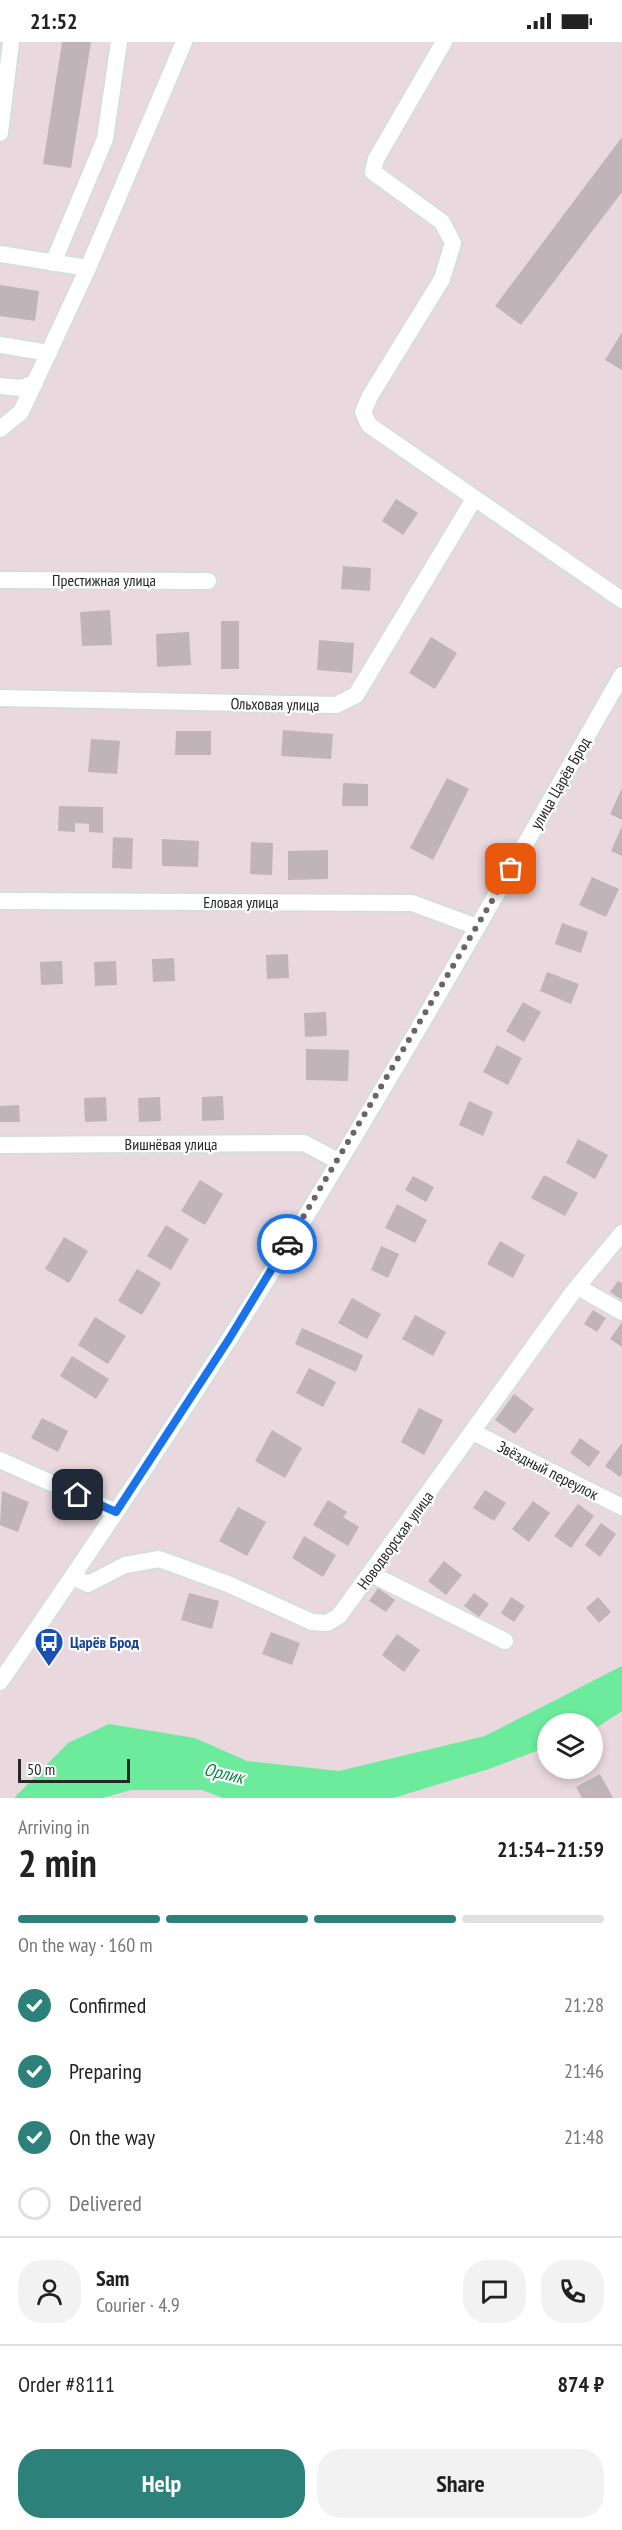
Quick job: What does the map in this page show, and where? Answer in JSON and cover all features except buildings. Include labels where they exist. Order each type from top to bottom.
[{"type":"street","points":[[0,133],[4,64],[11,42]]},
{"type":"street","points":[[53,263],[105,139],[119,42]]},
{"type":"street","points":[[0,429],[21,412],[88,268],[184,42]]},
{"type":"street","points":[[444,42],[375,159],[373,172],[442,222],[453,243],[442,279],[370,396],[363,412],[369,425],[474,500],[622,600]]},
{"type":"street","points":[[0,254],[88,268]]},
{"type":"street","points":[[0,345],[49,353]]},
{"type":"street","points":[[0,387],[21,388],[35,382]]},
{"type":"street","name":"Ольховая улица","points":[[0,698],[336,705],[356,695],[474,500]]},
{"type":"street","name":"Престижная улица","points":[[0,580],[208,581]]},
{"type":"street","name":"улица Царёв Брод","points":[[0,1682],[73,1577],[229,1339],[477,927],[622,675]]},
{"type":"street","name":"Еловая улица","points":[[0,901],[412,903],[477,927]]},
{"type":"street","name":"Вишнёвая улица","points":[[0,1145],[304,1143],[338,1161]]},
{"type":"street","name":"Новодворская улица","points":[[73,1577],[88,1584],[124,1565],[159,1559],[228,1584],[312,1622],[327,1623],[339,1616],[578,1287],[622,1233]]},
{"type":"street","points":[[578,1287],[622,1312]]},
{"type":"street","name":"Звёздный переулок","points":[[473,1432],[622,1507]]},
{"type":"street","points":[[0,1460],[116,1512]]},
{"type":"street","points":[[371,1574],[505,1641]]},
{"type":"water","name":"Орлик","points":[[622,1666],[622,1711],[603,1723],[603,1713],[537,1713],[537,1751],[489,1769],[393,1798],[223,1798],[202,1790],[131,1790],[103,1798],[14,1798],[68,1743],[109,1724],[195,1738],[247,1761],[339,1771],[485,1736]]},
{"type":"way so far","points":[[287,1244],[511,869]]},
{"type":"place","name":"Царёв Брод","points":[[49,1668]]},
{"type":"route","points":[[78,1495],[116,1512],[229,1339],[287,1244]]}]
